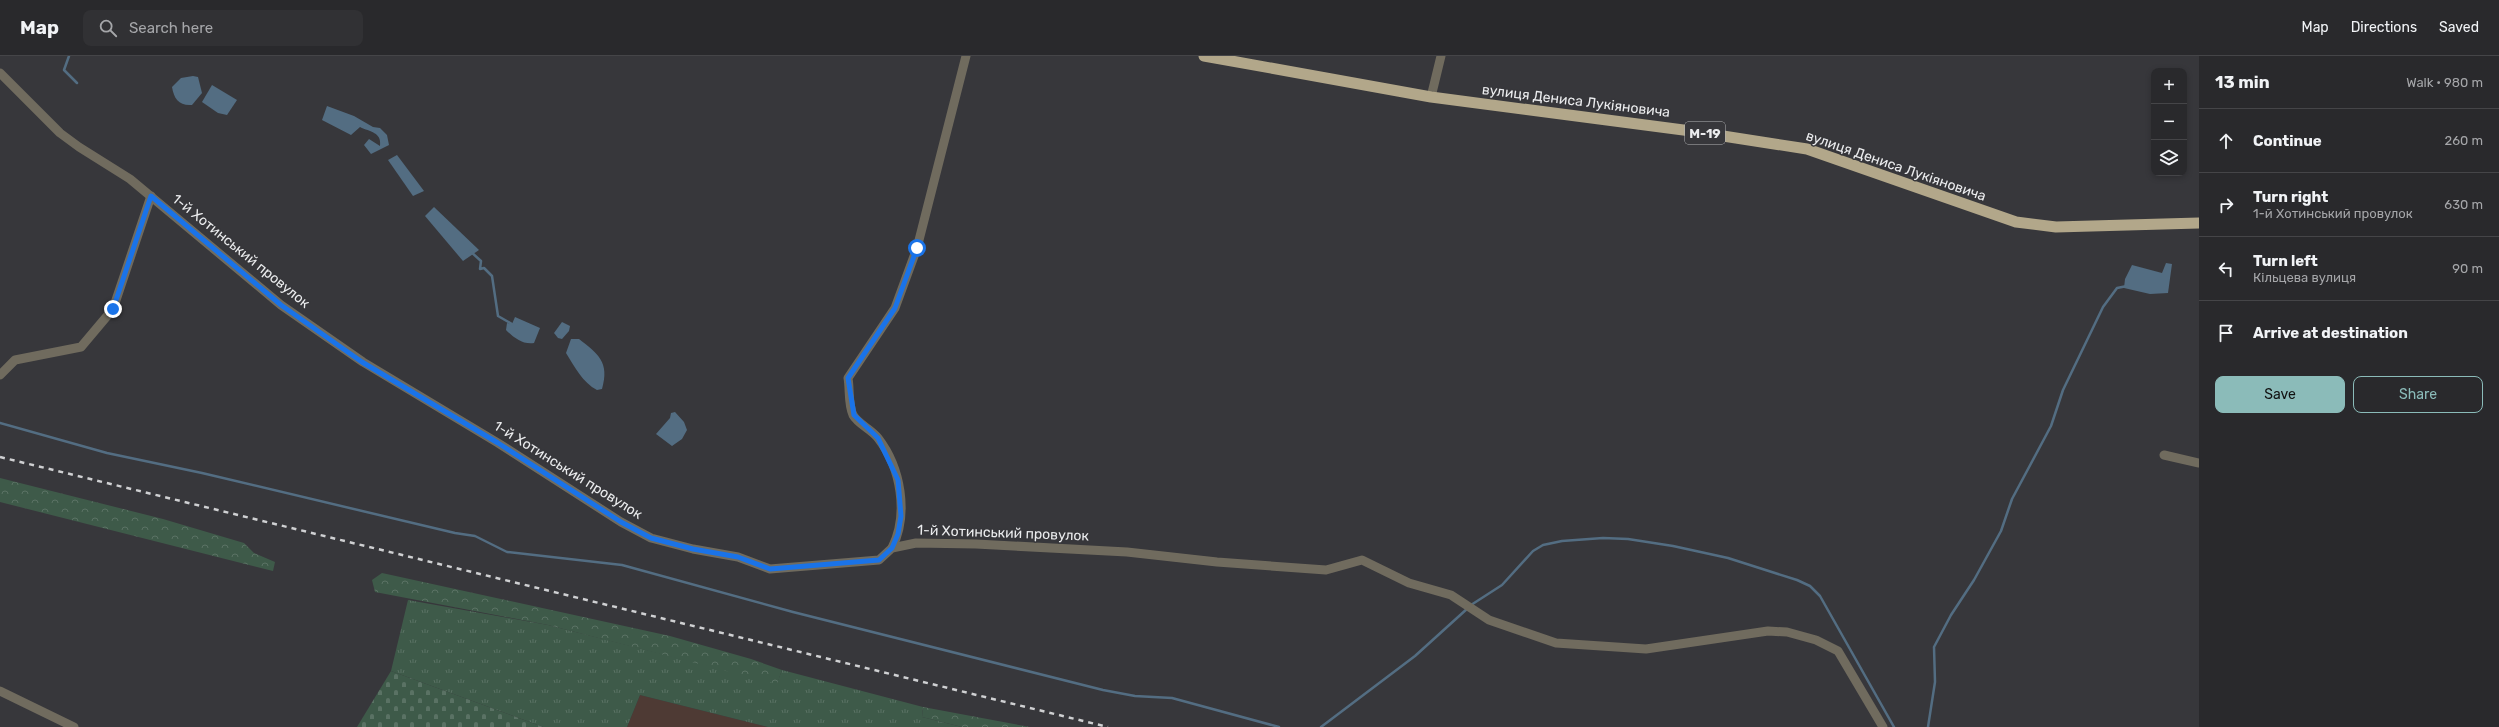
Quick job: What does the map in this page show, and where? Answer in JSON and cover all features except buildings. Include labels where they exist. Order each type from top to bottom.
[{"type":"highway","name":"вулиця Дениса Лукіяновича","points":[[1204,56],[1431,97],[1691,131],[1807,150],[2016,222],[2056,227],[2199,223]]},
{"type":"street","points":[[892,548],[898,534],[901,516],[898,480],[878,438],[854,415],[848,378],[895,308],[910,268],[917,248],[966,56]]},
{"type":"street","points":[[1431,97],[1441,56]]},
{"type":"street","name":"1-й Хотинський провулок","points":[[0,73],[60,133],[79,147],[130,179],[281,305],[362,362],[491,439],[584,501],[651,538],[693,549],[738,557],[770,569],[879,560],[892,548],[916,543],[992,545],[1127,552],[1217,562],[1326,570],[1362,560],[1409,583],[1451,595],[1489,620],[1556,643],[1646,648],[1768,631],[1787,632],[1816,640],[1838,651],[1883,727]]},
{"type":"street","points":[[0,375],[15,360],[81,347],[95,331],[113,309],[151,196]]},
{"type":"street","points":[[2164,455],[2199,463]]},
{"type":"street","points":[[0,690],[74,727]]},
{"type":"shaded area","points":[[640,695],[768,727],[627,727]]},
{"type":"green space","points":[[0,478],[163,519],[244,543],[254,553],[275,562],[273,571],[0,502]]},
{"type":"green space","points":[[382,573],[670,636],[751,659],[782,670],[777,684],[548,625],[375,592],[372,580]]},
{"type":"green space","points":[[408,600],[548,625],[777,683],[782,670],[923,707],[922,717],[962,727],[768,727],[640,695],[627,727],[543,727],[391,671]]},
{"type":"green space","points":[[391,671],[543,727],[357,727]]},
{"type":"green space","points":[[923,707],[1030,727],[962,727],[922,717]]},
{"type":"water","points":[[193,76],[198,77],[202,93],[192,105],[180,103],[174,95],[172,87],[181,78]]},
{"type":"water","points":[[212,85],[237,100],[227,115],[218,113],[202,102]]},
{"type":"water","points":[[327,106],[354,116],[373,127],[380,128],[387,135],[389,145],[371,154],[364,145],[369,139],[380,146],[380,141],[377,135],[360,127],[351,135],[322,120]]},
{"type":"water","points":[[397,155],[424,191],[413,196],[388,160]]},
{"type":"water","points":[[434,207],[479,250],[463,261],[425,216]]},
{"type":"water","points":[[2166,263],[2172,264],[2168,293],[2150,294],[2124,288],[2125,279],[2132,265],[2162,273]]},
{"type":"water","points":[[515,317],[540,328],[534,343],[522,342],[506,330],[507,323],[512,324]]},
{"type":"water","points":[[562,322],[570,326],[569,331],[562,339],[558,338],[554,333]]},
{"type":"water","points":[[571,339],[579,339],[592,349],[601,360],[604,372],[602,389],[597,390],[587,383],[572,363],[566,353]]},
{"type":"water","points":[[675,412],[684,422],[687,430],[682,439],[672,446],[656,434],[670,418],[671,413]]},
{"type":"waterway","points":[[69,56],[64,70],[77,83]]},
{"type":"waterway","points":[[470,251],[481,261],[480,269],[484,268],[492,276],[498,316],[512,324]]},
{"type":"waterway","points":[[1928,727],[1935,682],[1934,647],[1951,615],[1974,580],[2001,531],[2012,499],[2051,426],[2063,390],[2103,307],[2117,288],[2127,286]]},
{"type":"waterway","points":[[0,423],[107,453],[202,473],[455,533],[475,536],[507,552],[622,565],[793,612],[1103,690],[1135,696],[1172,698],[1279,727]]},
{"type":"waterway","points":[[1471,605],[1502,585],[1533,551],[1543,545],[1562,541],[1603,538],[1628,539],[1673,546],[1728,558],[1797,580],[1810,586],[1820,596],[1894,727]]},
{"type":"waterway","points":[[1321,727],[1415,656],[1468,608]]},
{"type":"railway","points":[[0,457],[1108,727]]},
{"type":"route","points":[[113,309],[151,196],[206,240],[281,305],[362,362],[410,388],[498,443],[584,501],[651,538],[693,549],[738,557],[770,569],[879,560],[892,548],[898,534],[901,516],[901,499],[898,480],[878,438],[854,415],[848,378],[895,308],[917,248]]}]
